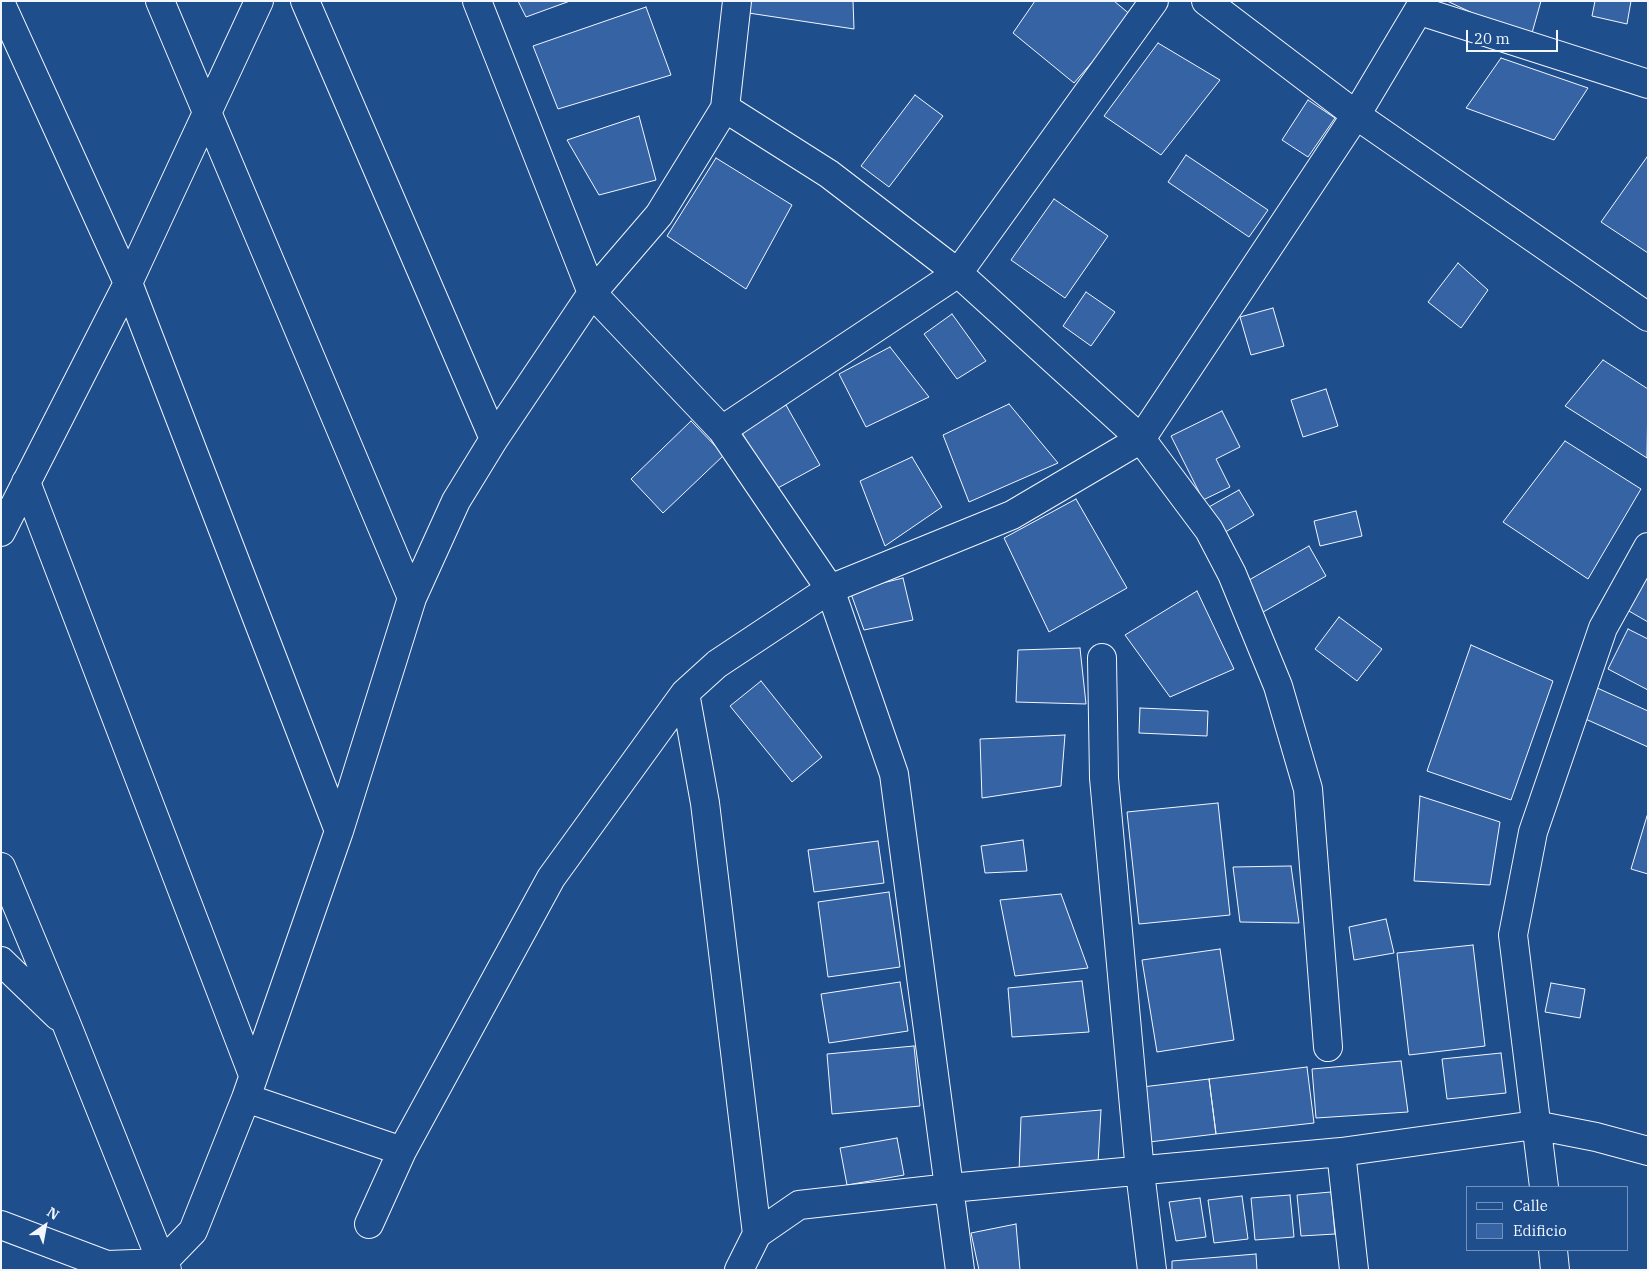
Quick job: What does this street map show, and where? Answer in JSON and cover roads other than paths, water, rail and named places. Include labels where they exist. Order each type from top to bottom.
[{"type":"street","points":[[160,1],[412,598]]},
{"type":"street","points":[[1,532],[128,283],[259,1]]},
{"type":"street","points":[[305,1],[494,439]]},
{"type":"street","points":[[477,1],[592,293],[722,430],[830,588],[894,774],[960,1270]]},
{"type":"street","points":[[165,1266],[193,1231],[249,1086],[339,831],[412,598],[456,501],[494,439],[592,293],[659,215],[725,108],[737,1]]},
{"type":"street","points":[[722,430],[958,273],[1154,1]]},
{"type":"street","points":[[1206,1],[1356,115],[1648,317]]},
{"type":"street","points":[[1,4],[128,283],[339,831]]},
{"type":"street","points":[[369,1224],[402,1151],[551,878],[685,693],[717,664],[830,588],[1012,515],[1141,438],[1356,115],[1422,6],[1648,84]]},
{"type":"street","points":[[725,108],[829,174],[958,273],[1141,438],[1209,530],[1232,574],[1278,686],[1308,789],[1328,1047]]},
{"type":"street","points":[[26,482],[249,1086],[402,1151]]},
{"type":"street","points":[[1544,1186],[1512,935],[1533,832],[1599,638],[1629,578],[1648,546]]},
{"type":"street","points":[[1102,658],[1104,778],[1140,1172],[1152,1270]]},
{"type":"street","points":[[685,693],[705,804],[757,1234]]},
{"type":"street","points":[[1,867],[165,1266]]},
{"type":"street","points":[[1,962],[66,1023]]},
{"type":"street","points":[[738,1270],[757,1234],[799,1205],[950,1188],[1341,1152],[1535,1125],[1647,1147]]},
{"type":"street","points":[[1341,1152],[1354,1270]]},
{"type":"street","points":[[1,1225],[108,1265],[165,1266]]},
{"type":"street","points":[[1553,1251],[1555,1270]]}]
